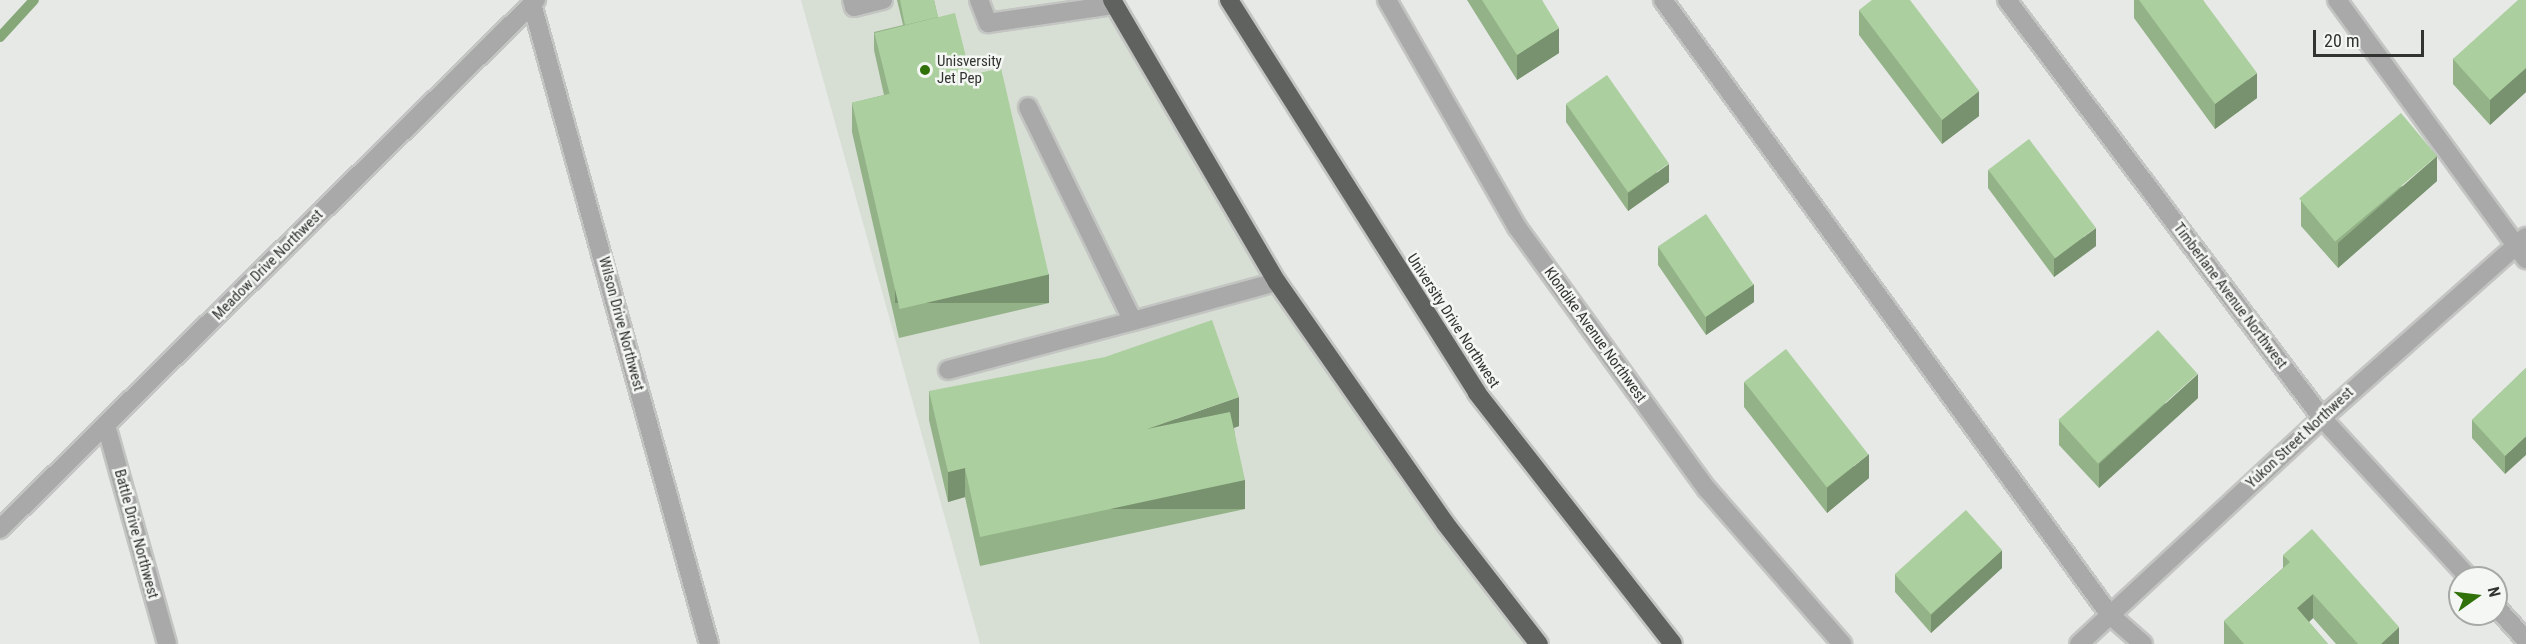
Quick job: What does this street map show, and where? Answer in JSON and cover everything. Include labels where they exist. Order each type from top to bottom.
[{"type":"highway","name":"University Drive Northwest","points":[[1229,0],[1282,90],[1477,393],[1673,644]]},
{"type":"highway","points":[[1114,2],[1277,282],[1445,523],[1539,644]]},
{"type":"street","points":[[852,0],[854,7],[883,0]]},
{"type":"street","points":[[979,0],[988,23],[1114,2]]},
{"type":"street","name":"Klondike Avenue Northwest","points":[[1387,0],[1516,227],[1707,489],[1842,644]]},
{"type":"street","points":[[1663,0],[2110,615],[2143,644]]},
{"type":"street","name":"Timberlane Avenue Northwest","points":[[2007,0],[2322,418],[2458,566]]},
{"type":"street","points":[[2337,0],[2522,248]]},
{"type":"street","name":"Meadow Drive Northwest","points":[[0,529],[534,2]]},
{"type":"street","name":"Wilson Drive Northwest","points":[[534,2],[709,644]]},
{"type":"street","points":[[1028,107],[1133,321]]},
{"type":"street","name":"Yukon Street Northwest","points":[[2079,644],[2322,418],[2522,248]]},
{"type":"street","points":[[948,370],[1277,282]]},
{"type":"street","name":"Battle Drive Northwest","points":[[106,425],[167,644]]},
{"type":"street","points":[[2508,621],[2526,640]]},
{"type":"shaded area","points":[[801,0],[1119,0],[1403,484],[1545,644],[980,644]]},
{"type":"building","points":[[900,0],[934,0],[938,17],[905,25]]},
{"type":"building","points":[[1482,0],[1542,0],[1559,28],[1517,55]]},
{"type":"building","points":[[1872,0],[1910,0],[1979,91],[1942,120],[1859,10]]},
{"type":"building","points":[[2139,0],[2203,0],[2257,73],[2215,104]]},
{"type":"building","points":[[2518,0],[2526,0],[2526,68],[2490,100],[2453,59]]},
{"type":"building","points":[[955,13],[970,75],[890,95],[874,33]]},
{"type":"building","points":[[1001,68],[1049,275],[900,309],[852,102]]},
{"type":"building","points":[[1607,75],[1669,163],[1628,192],[1566,104]]},
{"type":"building","points":[[2401,113],[2437,156],[2335,241],[2299,198]]},
{"type":"building","points":[[2029,139],[2096,228],[2055,258],[1988,170]]},
{"type":"building","points":[[1706,214],[1754,284],[1705,317],[1658,246]]},
{"type":"building","points":[[1212,320],[1239,397],[1147,429],[1230,412],[1245,480],[980,537],[965,468],[948,472],[929,391],[1105,357]]},
{"type":"building","points":[[2158,330],[2197,374],[2098,464],[2058,420]]},
{"type":"building","points":[[1786,349],[1868,455],[1827,487],[1744,382]]},
{"type":"building","points":[[2526,368],[2526,436],[2505,456],[2472,420]]},
{"type":"building","points":[[1966,510],[2002,550],[1931,614],[1895,574]]},
{"type":"building","points":[[2312,529],[2399,627],[2381,644],[2358,644],[2313,594],[2297,608],[2328,644],[2244,644],[2224,621],[2290,562],[2283,555]]},
{"type":"waterway","points":[[0,37],[34,0]]},
{"type":"place","name":"Unisversity Jet Pep","points":[[925,70]]}]
